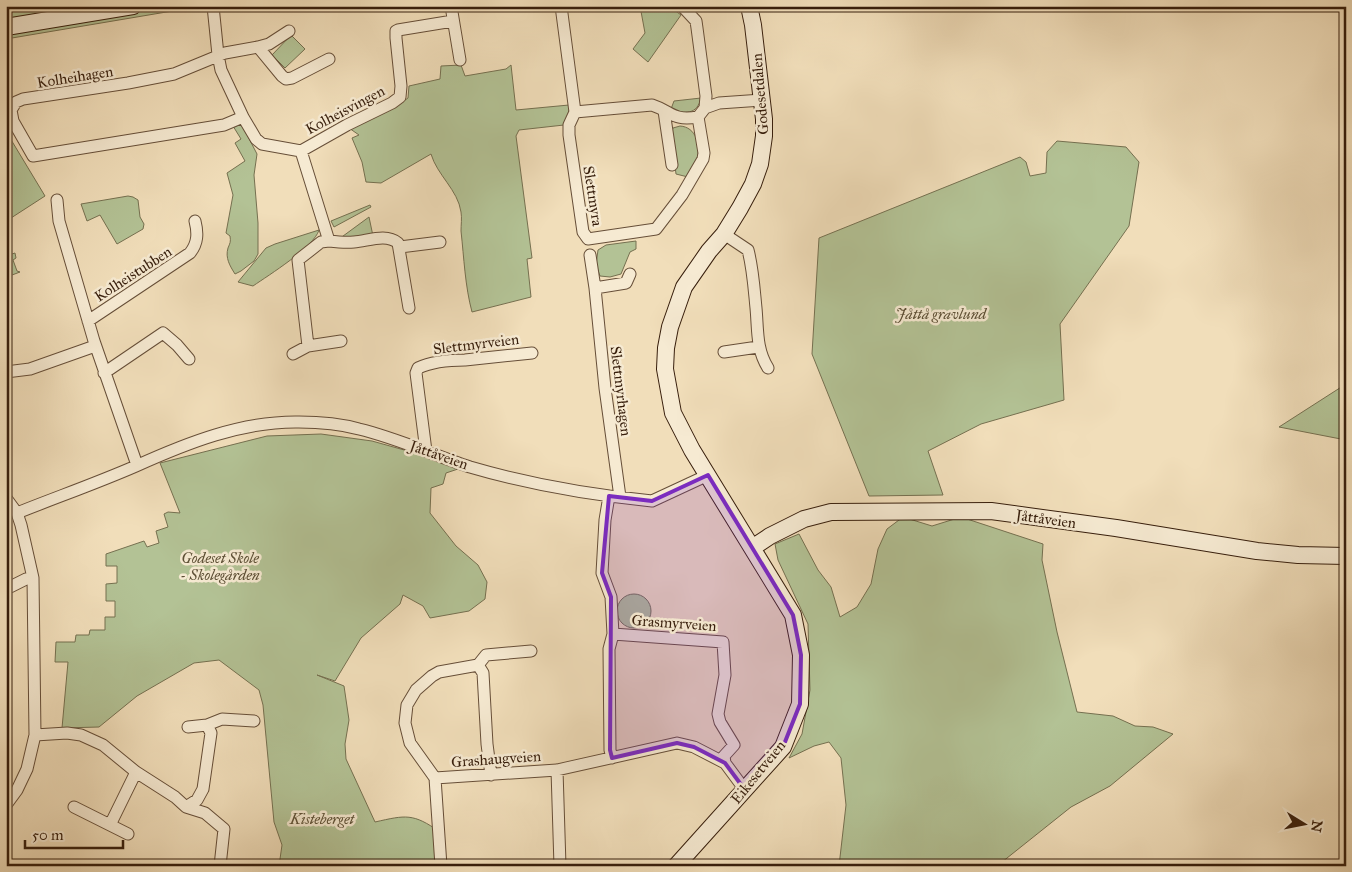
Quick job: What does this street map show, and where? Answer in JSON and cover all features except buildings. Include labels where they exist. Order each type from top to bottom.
[{"type":"main road","points":[[6,27],[133,6]]},
{"type":"main road","name":"Godesetdalen","points":[[708,475],[673,413],[665,369],[666,348],[670,327],[684,286],[709,251],[724,234],[753,184],[760,164],[764,136],[762,100],[749,6]]},
{"type":"main road","name":"Eikesetveien","points":[[676,866],[783,747],[800,704],[801,655],[793,615],[708,475]]},
{"type":"main road","name":"Jåttåveien","points":[[752,548],[770,536],[804,519],[831,512],[991,511],[1116,528],[1257,551],[1346,556]]},
{"type":"street","name":"Kolheisvingen","points":[[212,6],[218,55],[222,70],[243,117],[256,139],[262,144],[301,151],[400,97],[401,86],[396,31],[453,21]]},
{"type":"street","points":[[451,6],[460,60]]},
{"type":"street","name":"Slettmyra","points":[[561,6],[575,112],[569,125],[570,146],[583,232],[588,239],[656,229],[682,195],[703,159],[701,112],[706,96],[696,21],[682,6]]},
{"type":"street","name":"Kolheihagen","points":[[243,117],[224,125],[33,156],[11,115],[13,105],[23,99],[128,84],[174,74],[218,55],[269,44],[289,31]]},
{"type":"street","points":[[258,47],[286,79],[292,78],[329,60]]},
{"type":"street","points":[[575,112],[652,105],[674,117],[683,119],[719,103],[762,100]]},
{"type":"street","points":[[664,111],[672,165]]},
{"type":"street","name":"Kolheisvingen","points":[[301,151],[329,241]]},
{"type":"street","name":"Kolheistubben","points":[[57,200],[59,221],[95,346],[137,465]]},
{"type":"street","name":"Kolheistubben","points":[[88,321],[190,253],[194,249],[197,235],[195,221]]},
{"type":"street","points":[[724,234],[748,250],[754,288],[758,347],[762,360],[768,368]]},
{"type":"street","points":[[308,346],[298,260],[321,242],[393,239],[400,247],[408,309]]},
{"type":"street","points":[[400,247],[440,242]]},
{"type":"street","name":"Slettmyrhagen","points":[[590,255],[595,288],[615,497],[605,520]]},
{"type":"street","points":[[595,288],[626,283],[630,274]]},
{"type":"street","points":[[104,373],[163,333],[189,359]]},
{"type":"street","points":[[293,354],[308,346],[341,341]]},
{"type":"street","points":[[6,372],[30,369],[95,346]]},
{"type":"street","points":[[724,352],[758,347]]},
{"type":"street","name":"Slettmyrveien","points":[[426,451],[417,371],[421,367],[453,356],[532,353]]},
{"type":"street","name":"Jåttåveien","points":[[137,465],[168,451],[227,431],[274,423],[300,422],[358,428],[479,469],[532,482],[615,497],[652,501],[708,475]]},
{"type":"street","points":[[17,513],[137,465]]},
{"type":"street","points":[[6,498],[17,513],[24,534],[32,578],[35,736],[26,769],[17,790],[6,805]]},
{"type":"street","name":"Grasmyrveien","points":[[605,520],[602,573],[611,597],[612,634],[609,649],[610,750],[612,758]]},
{"type":"street","points":[[6,589],[32,578]]},
{"type":"street","name":"Grasmyrveien","points":[[612,634],[723,642],[725,675],[718,714],[720,722],[734,745],[724,756],[725,763]]},
{"type":"street","points":[[435,778],[410,743],[405,723],[406,705],[416,690],[439,672],[478,665],[486,655],[531,651]]},
{"type":"street","points":[[478,665],[483,673],[490,775]]},
{"type":"street","points":[[188,727],[207,725],[222,719],[254,722]]},
{"type":"street","points":[[186,806],[197,800],[203,790],[210,733],[207,725]]},
{"type":"street","points":[[35,736],[66,733],[81,735],[103,745],[136,772],[186,806],[205,813],[224,830],[220,866]]},
{"type":"street","name":"Grashaugveien","points":[[441,866],[435,778],[557,770],[677,743],[694,746],[725,763],[745,790]]},
{"type":"street","name":"Grashaugveien","points":[[557,770],[560,866]]},
{"type":"street","points":[[110,824],[136,772]]},
{"type":"street","points":[[74,807],[128,834]]},
{"type":"highlighted area","points":[[708,475],[793,615],[801,655],[800,704],[783,747],[745,790],[725,763],[694,747],[677,743],[612,758],[610,750],[611,597],[602,573],[609,496],[652,501]]},
{"type":"green space","points":[[6,6],[102,6],[6,23]]},
{"type":"green space","points":[[169,6],[202,6],[6,39],[6,33]]},
{"type":"green space","points":[[640,6],[669,6],[681,15],[648,62],[633,49],[645,33]]},
{"type":"green space","points":[[291,35],[305,49],[285,68],[272,55]]},
{"type":"green space","points":[[461,65],[465,76],[506,69],[511,65],[516,110],[569,105],[569,113],[564,125],[519,130],[516,136],[532,258],[527,259],[531,297],[472,312],[465,272],[459,204],[431,154],[381,183],[366,182],[362,162],[352,138],[359,135],[349,128],[398,105],[408,98],[409,86],[440,79],[441,66]]},
{"type":"green space","points":[[701,98],[697,108],[690,112],[671,109],[674,101]]},
{"type":"green space","points":[[242,125],[257,154],[254,175],[258,223],[258,254],[254,261],[235,274],[227,255],[230,236],[226,233],[233,195],[227,173],[245,161],[235,143],[241,139],[233,126]]},
{"type":"green space","points":[[680,126],[690,130],[698,143],[697,159],[688,177],[676,174],[671,132],[673,128]]},
{"type":"green space","points":[[10,138],[45,196],[11,218],[6,208],[6,140]]},
{"type":"green space","name":"Jåttå gravlund","points":[[1057,141],[1126,147],[1139,162],[1129,226],[1060,324],[1064,400],[981,424],[928,451],[943,495],[869,496],[812,354],[819,238],[1020,157],[1026,162],[1030,176],[1046,173],[1047,152]]},
{"type":"green space","points":[[128,196],[138,200],[140,217],[144,224],[143,229],[117,244],[100,215],[87,221],[81,204]]},
{"type":"green space","points":[[370,205],[371,207],[334,227],[331,221]]},
{"type":"green space","points":[[369,217],[373,236],[339,239]]},
{"type":"green space","points":[[319,230],[309,244],[300,252],[253,286],[238,282],[266,248]]},
{"type":"green space","points":[[6,240],[12,254],[15,253],[16,258],[13,260],[17,271],[20,272],[12,275],[6,268]]},
{"type":"green space","points":[[636,241],[636,249],[630,252],[621,274],[610,277],[600,276],[596,265],[598,250],[606,245]]},
{"type":"green space","points":[[1346,384],[1346,440],[1279,427]]},
{"type":"green space","points":[[321,434],[372,441],[415,453],[458,469],[446,473],[443,484],[431,488],[430,513],[456,546],[478,565],[487,582],[485,599],[469,611],[430,618],[423,606],[403,595],[400,604],[361,638],[335,681],[317,675],[344,686],[349,720],[345,744],[346,759],[375,822],[409,817],[423,821],[440,832],[440,866],[279,866],[282,845],[274,822],[263,705],[259,690],[219,660],[194,663],[137,696],[99,727],[62,728],[68,662],[55,662],[56,642],[75,642],[76,635],[89,635],[90,630],[105,630],[105,617],[115,617],[115,601],[106,601],[106,584],[117,583],[117,566],[106,566],[106,554],[144,541],[147,547],[159,543],[156,531],[168,527],[164,514],[168,512],[180,513],[160,463],[267,436]]},
{"type":"green space","points":[[903,517],[932,526],[961,517],[1043,544],[1042,560],[1057,632],[1077,712],[1113,716],[1135,726],[1153,727],[1173,734],[1110,786],[1071,807],[997,866],[839,866],[846,805],[841,758],[829,742],[814,746],[789,758],[802,734],[810,690],[808,624],[778,560],[775,544],[799,534],[818,570],[831,587],[840,617],[857,607],[871,584],[878,549],[887,529]]},
{"type":"green space","points":[[634,594],[646,599],[651,611],[646,623],[634,628],[622,623],[617,611],[622,599]]},
{"type":"park label","name":"Godeset Skole - Skolegården","points":[[220,566]]},
{"type":"park label","name":"Kisteberget","points":[[322,819]]}]
